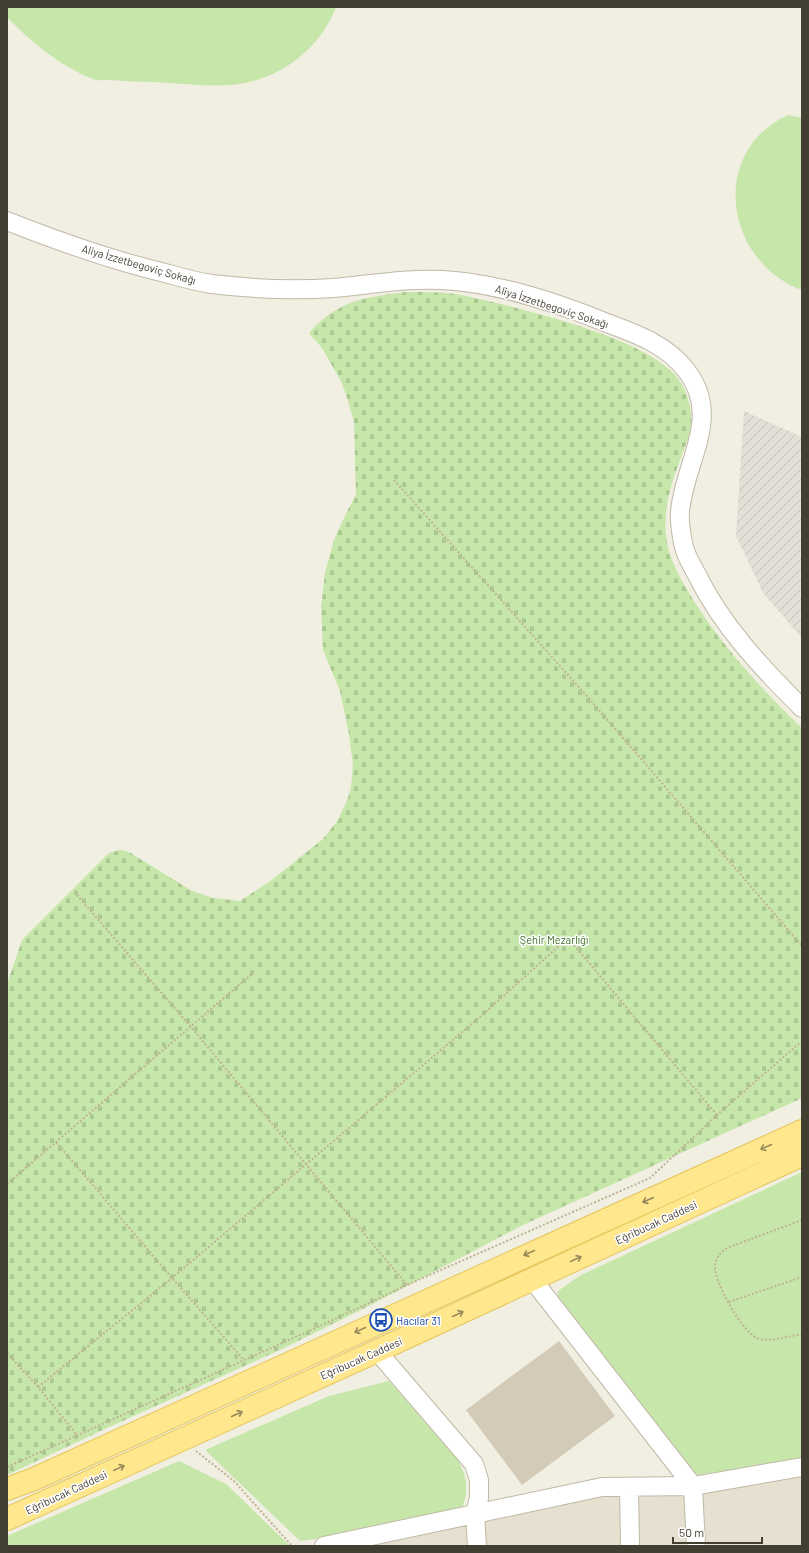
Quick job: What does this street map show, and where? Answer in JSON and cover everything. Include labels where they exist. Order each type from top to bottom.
[{"type":"main road","name":"Eğribucak Caddesi","points":[[7,1489],[34,1479],[802,1130]]},
{"type":"main road","name":"Eğribucak Caddesi","points":[[7,1519],[377,1351],[802,1154]]},
{"type":"street","name":"Aliya İzzetbegoviç Sokağı","points":[[7,221],[58,241],[144,268],[207,284],[266,290],[332,288],[391,281],[434,280],[489,286],[540,300],[595,318],[650,340],[669,352],[686,369],[695,383],[700,399],[702,420],[699,441],[688,477],[680,513],[685,550],[702,586],[728,626],[764,670],[802,708]]},
{"type":"street","points":[[532,1279],[693,1486],[696,1546]]},
{"type":"street","points":[[377,1351],[474,1464],[479,1480],[479,1498],[475,1514],[477,1546]]},
{"type":"street","points":[[324,1546],[602,1487],[693,1486],[802,1467]]},
{"type":"street","points":[[628,1487],[630,1546]]},
{"type":"path","points":[[394,480],[593,703],[802,946]]},
{"type":"path","points":[[77,895],[191,1027],[407,1285]]},
{"type":"path","points":[[38,1387],[172,1278],[480,1016],[568,938],[717,1115]]},
{"type":"path","points":[[7,1184],[253,973]]},
{"type":"path","points":[[7,1467],[407,1285],[650,1178],[717,1115],[802,1041]]},
{"type":"path","points":[[56,1142],[244,1360]]},
{"type":"path","points":[[802,1220],[727,1248],[721,1252],[715,1265],[716,1273],[738,1320],[751,1334],[757,1338],[765,1340],[802,1334]]},
{"type":"path","points":[[729,1302],[802,1277]]},
{"type":"path","points":[[7,1353],[78,1435]]},
{"type":"path","points":[[181,1439],[234,1481],[292,1546]]},
{"type":"shaded area","points":[[744,411],[802,437],[802,638],[763,593],[736,536]]},
{"type":"shaded area","points":[[802,1459],[802,1546],[333,1546],[461,1511]]},
{"type":"green space","points":[[7,7],[336,7],[319,37],[307,50],[279,71],[264,78],[247,83],[211,86],[93,79],[69,67],[36,44],[7,17]]},
{"type":"green space","points":[[788,115],[802,118],[802,290],[776,276],[756,256],[743,232],[736,206],[737,179],[746,154],[762,132]]},
{"type":"green space","name":"Şehir Mezarlığı","points":[[406,292],[455,294],[509,306],[571,323],[616,339],[655,359],[670,370],[678,379],[687,395],[691,413],[690,431],[672,482],[667,504],[665,527],[666,539],[671,557],[689,592],[704,616],[729,650],[757,682],[802,728],[802,1098],[523,1225],[363,1309],[282,1349],[7,1475],[7,984],[22,940],[109,853],[120,850],[129,852],[192,891],[213,898],[240,901],[273,879],[323,839],[338,820],[348,798],[351,787],[353,765],[349,734],[340,691],[323,650],[321,607],[325,573],[334,540],[356,494],[354,422],[341,381],[322,348],[309,333],[331,313],[353,302],[377,296]]},
{"type":"green space","points":[[802,1172],[802,1459],[696,1475],[558,1301],[558,1291],[579,1276]]},
{"type":"green space","points":[[389,1381],[461,1465],[465,1478],[466,1491],[464,1504],[461,1511],[336,1536],[300,1541],[205,1450],[329,1396]]},
{"type":"green space","points":[[179,1461],[226,1484],[290,1546],[7,1546],[7,1536]]},
{"type":"building","points":[[559,1341],[615,1416],[522,1485],[466,1410]]},
{"type":"place","name":"Hacılar 31","points":[[381,1320]]}]
